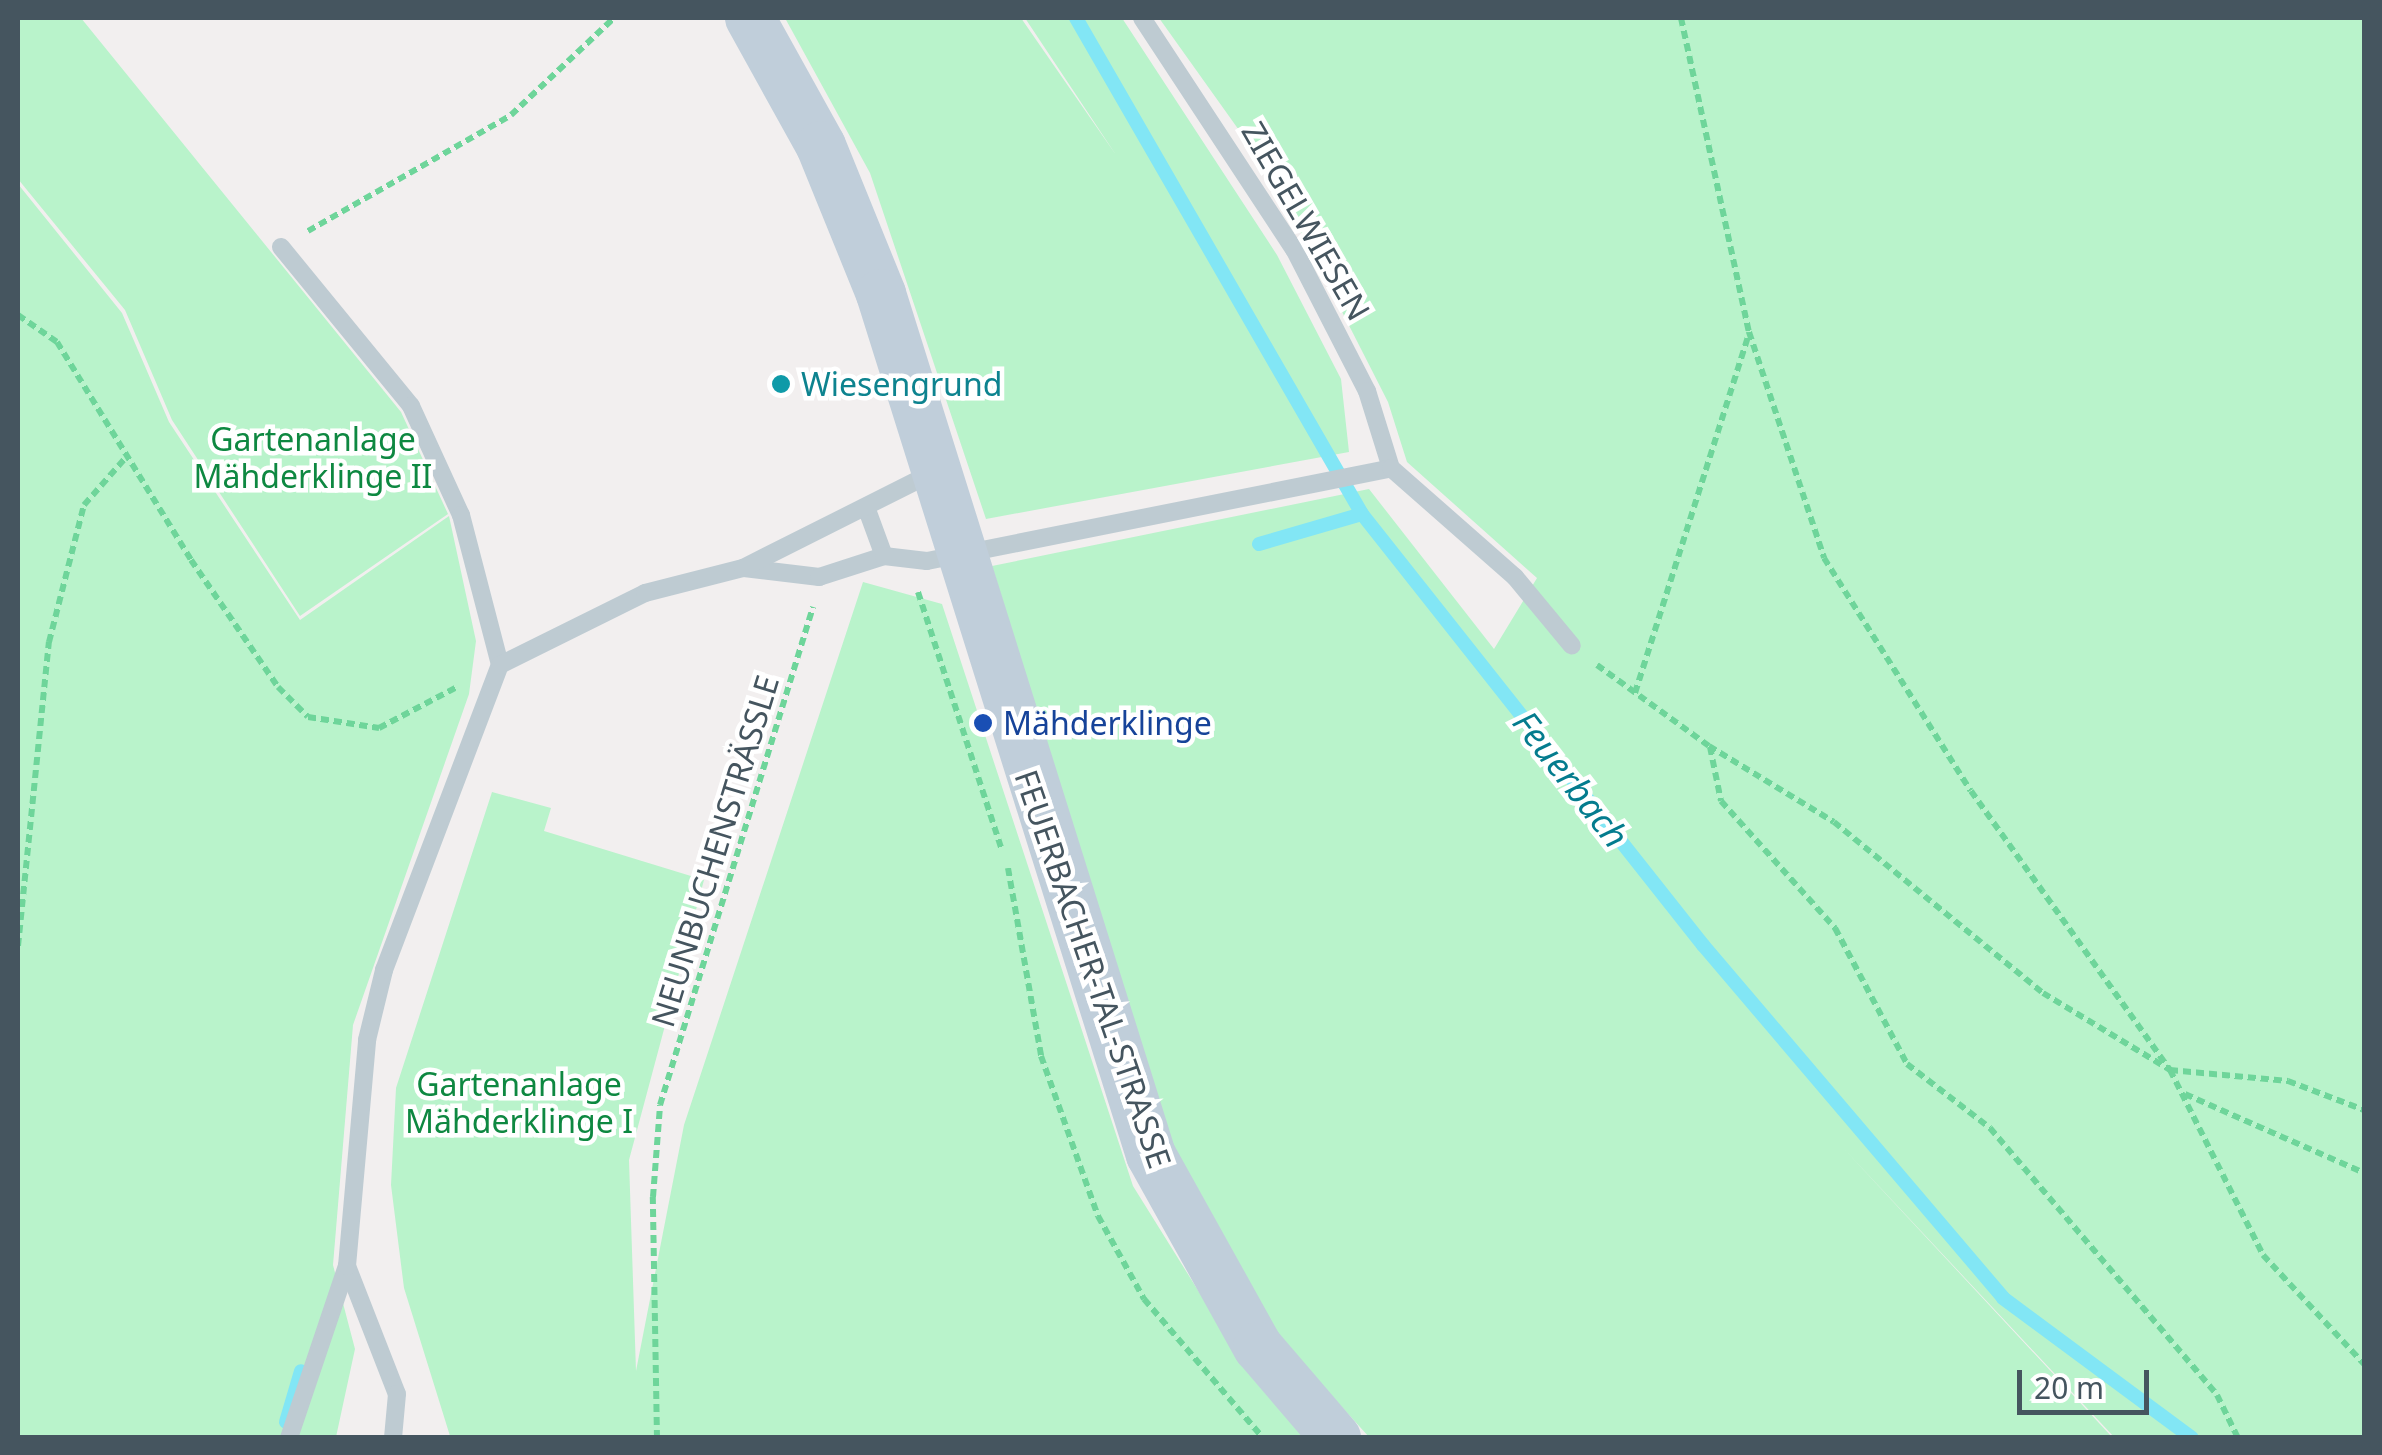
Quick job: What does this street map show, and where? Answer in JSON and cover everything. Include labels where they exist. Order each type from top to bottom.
[{"type":"main road","name":"FEUERBACHER-TAL-STRASSE","points":[[750,18],[821,146],[881,294],[939,470],[1004,701],[1151,1156],[1258,1347],[1336,1438]]},
{"type":"lane","name":"ZIEGELWIESEN","points":[[1142,18],[1294,248],[1366,392],[1392,468]]},
{"type":"lane","points":[[281,246],[411,406],[461,515],[500,665],[384,970],[367,1040],[347,1266],[289,1438]]},
{"type":"lane","points":[[743,568],[819,577],[884,556],[910,562],[1392,468],[1515,577],[1572,646]]},
{"type":"lane","points":[[500,665],[645,593],[743,568],[939,470]]},
{"type":"lane","points":[[866,507],[884,556]]},
{"type":"lane","points":[[347,1266],[397,1394],[393,1438]]},
{"type":"path","points":[[281,246],[510,115],[614,18]]},
{"type":"path","points":[[1681,18],[1749,332],[1824,558],[1971,791],[2170,1070],[2263,1255],[2364,1364]]},
{"type":"path","points":[[18,315],[57,342],[278,687],[308,716],[380,728],[500,665]]},
{"type":"path","points":[[1635,694],[1749,332]]},
{"type":"path","points":[[18,946],[48,642],[84,504],[127,456]]},
{"type":"path","points":[[910,562],[1008,868],[1041,1056],[1069,1144],[1098,1216],[1144,1298],[1262,1438]]},
{"type":"path","name":"NEUNBUCHENSTRÄSSLE","points":[[657,1438],[653,1197],[660,1105],[804,650],[819,577]]},
{"type":"path","points":[[1572,646],[1709,746],[1834,822],[2043,993],[2170,1070],[2288,1081],[2364,1110]]},
{"type":"path","points":[[1709,746],[1721,801],[1835,928],[1907,1064],[1990,1128],[2217,1396],[2238,1438]]},
{"type":"path","points":[[2184,1093],[2364,1173]]},
{"type":"green space","name":"Gartenanlage Mähderklinge II","points":[[18,18],[81,18],[401,412],[448,514],[300,616],[172,420],[125,310],[18,179]]},
{"type":"green space","points":[[785,18],[1021,18],[1116,155],[1025,18],[1122,18],[1277,255],[1341,379],[1349,452],[986,519],[870,173]]},
{"type":"green space","points":[[1159,18],[2364,18],[2364,1437],[2114,1437],[1844,1149],[2112,1437],[1369,1437],[1275,1333],[1178,1170],[992,566],[1369,489],[1494,649],[1537,578],[1407,462],[1388,402],[1306,241],[1246,140]]},
{"type":"green space","points":[[18,184],[122,313],[169,422],[300,620],[449,516],[476,641],[469,694],[353,1025],[333,1265],[355,1349],[336,1437],[18,1437]]},
{"type":"green space","name":"Gartenanlage Mähderklinge I","points":[[863,582],[942,604],[1133,1186],[1239,1356],[1310,1437],[450,1436],[404,1288],[391,1185],[396,1088],[492,792],[551,808],[544,831],[704,880],[629,1160],[636,1371],[684,1125]]},
{"type":"waterway","name":"Feuerbach","points":[[1076,18],[1362,514],[1703,945],[2003,1298],[2192,1438]]},
{"type":"waterway","points":[[1259,544],[1362,514]]},
{"type":"waterway","points":[[286,1422],[301,1371]]},
{"type":"place","name":"Wiesengrund","points":[[781,384]]},
{"type":"place","name":"Mähderklinge","points":[[983,723]]}]
